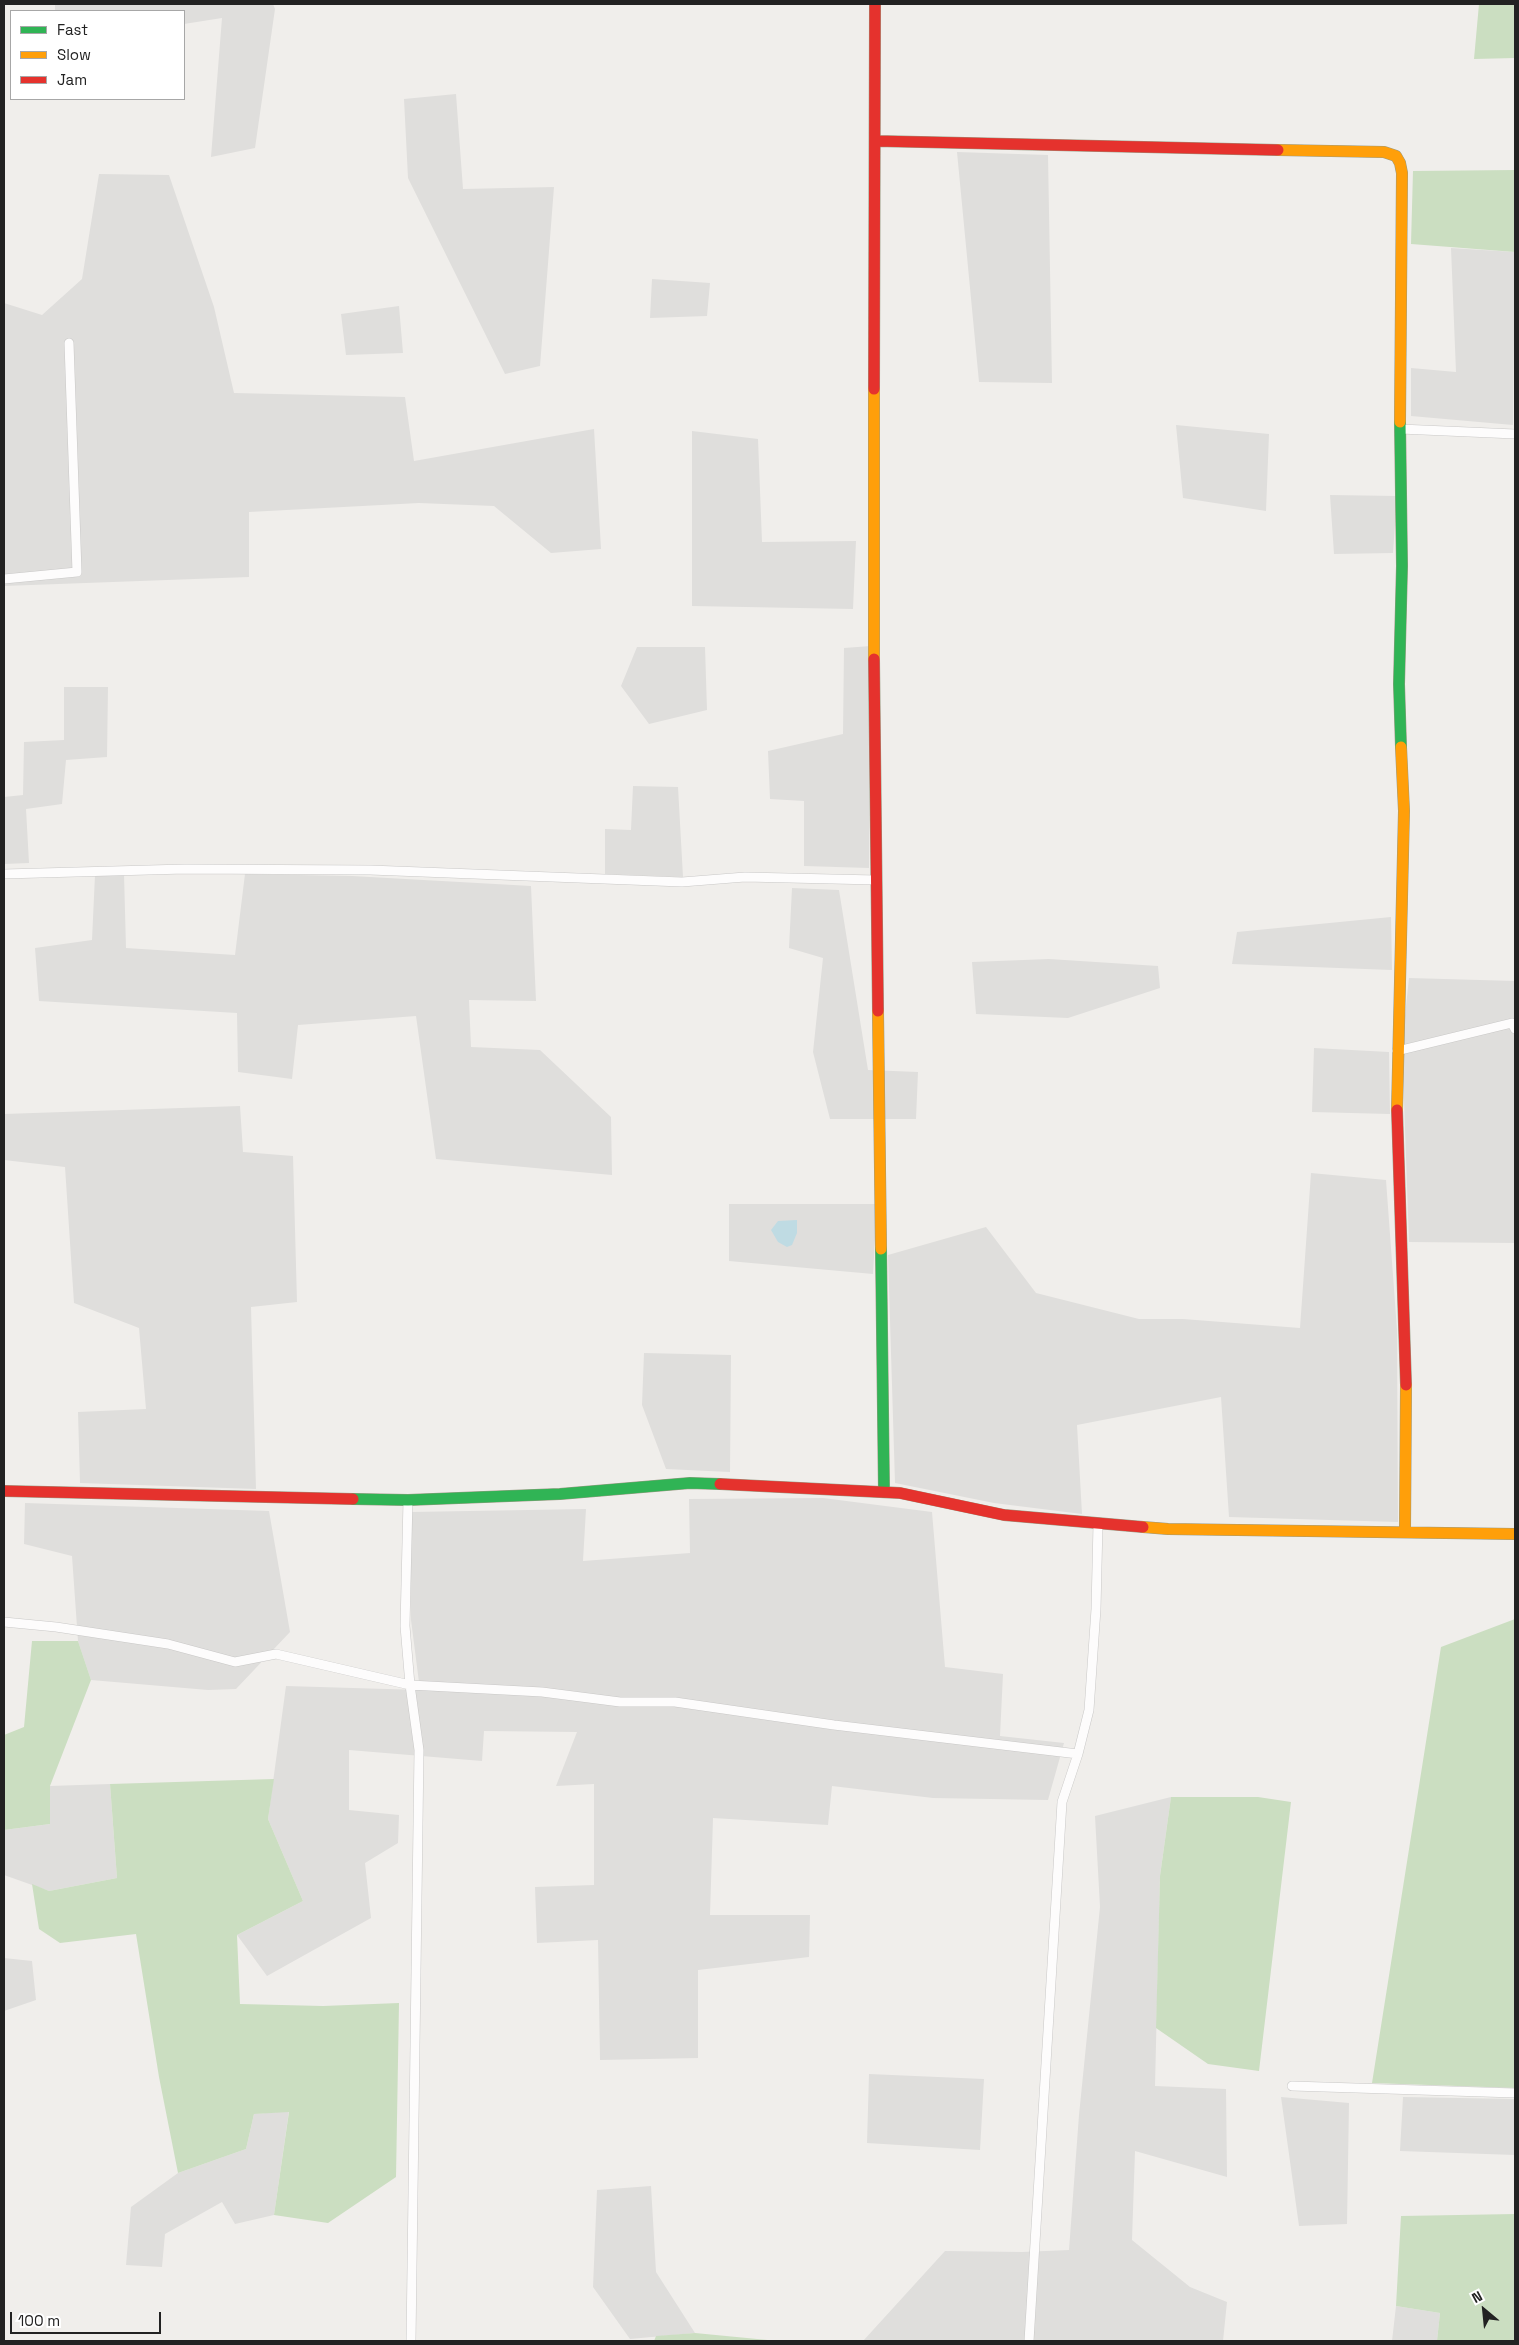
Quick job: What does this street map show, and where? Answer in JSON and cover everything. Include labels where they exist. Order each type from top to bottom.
[{"type":"street","points":[[875,4],[873,596],[884,1492]]},
{"type":"street","points":[[876,141],[1384,152],[1396,156],[1402,173],[1400,429],[1402,566],[1399,684],[1404,812],[1397,1051],[1398,1155],[1406,1373],[1406,1531]]},
{"type":"street","points":[[4,579],[77,572],[69,343]]},
{"type":"street","points":[[1400,429],[1515,434]]},
{"type":"street","points":[[4,874],[224,869],[379,871],[682,882],[745,876],[876,880]]},
{"type":"street","points":[[1397,1051],[1512,1023],[1515,1029]]},
{"type":"street","points":[[4,1491],[408,1500],[560,1494],[690,1483],[900,1493],[1004,1515],[1168,1529],[1515,1534]]},
{"type":"street","points":[[408,1500],[405,1626],[410,1685],[419,1750],[411,2341]]},
{"type":"street","points":[[1028,2341],[1062,1802],[1078,1754],[1089,1710],[1096,1610],[1098,1524]]},
{"type":"street","points":[[4,1622],[56,1627],[168,1644],[235,1662],[276,1654],[410,1685],[542,1692],[620,1702],[675,1702],[834,1725],[1078,1754]]},
{"type":"street","points":[[1292,2086],[1515,2093]]},
{"type":"shaded area","points":[[55,4],[273,4],[275,9],[255,148],[211,157],[222,18],[185,24],[185,10],[55,10]]},
{"type":"shaded area","points":[[456,94],[463,189],[554,187],[540,366],[505,374],[408,178],[404,99]]},
{"type":"shaded area","points":[[957,152],[1048,155],[1052,383],[979,382]]},
{"type":"shaded area","points":[[99,174],[169,175],[214,307],[234,393],[405,397],[414,461],[594,429],[601,549],[551,553],[494,506],[419,503],[249,512],[249,577],[4,586],[4,303],[42,315],[82,279]]},
{"type":"shaded area","points":[[1451,248],[1515,252],[1513,425],[1411,416],[1411,368],[1456,372]]},
{"type":"shaded area","points":[[652,279],[710,283],[707,316],[650,318]]},
{"type":"shaded area","points":[[399,306],[403,353],[346,355],[341,314]]},
{"type":"shaded area","points":[[1176,425],[1269,434],[1266,511],[1183,498]]},
{"type":"shaded area","points":[[692,431],[758,439],[762,542],[856,541],[853,609],[692,606]]},
{"type":"shaded area","points":[[1330,495],[1397,496],[1393,553],[1334,554]]},
{"type":"shaded area","points":[[871,646],[869,868],[804,866],[804,801],[770,799],[768,751],[843,734],[844,648]]},
{"type":"shaded area","points":[[637,647],[705,647],[707,710],[649,724],[621,686]]},
{"type":"shaded area","points":[[64,687],[108,687],[107,757],[66,760],[62,804],[26,809],[29,863],[4,864],[4,797],[23,795],[24,742],[64,740]]},
{"type":"shaded area","points":[[633,786],[678,787],[683,877],[605,874],[605,829],[631,830]]},
{"type":"shaded area","points":[[124,874],[126,948],[235,955],[245,874],[352,876],[531,886],[536,1001],[469,1000],[471,1047],[540,1050],[611,1117],[612,1175],[436,1159],[416,1016],[298,1025],[292,1079],[238,1072],[237,1013],[39,1001],[35,948],[92,940],[95,875]]},
{"type":"shaded area","points":[[792,888],[839,890],[868,1070],[918,1072],[916,1119],[830,1119],[813,1052],[823,958],[789,948]]},
{"type":"shaded area","points":[[1391,917],[1392,970],[1232,964],[1237,932]]},
{"type":"shaded area","points":[[1049,959],[1158,966],[1160,988],[1068,1018],[976,1014],[972,962]]},
{"type":"shaded area","points":[[1409,978],[1515,981],[1515,1243],[1409,1242],[1402,1044]]},
{"type":"shaded area","points":[[1314,1048],[1389,1052],[1390,1114],[1312,1112]]},
{"type":"shaded area","points":[[240,1106],[243,1152],[293,1156],[297,1302],[251,1307],[256,1489],[80,1483],[78,1412],[146,1409],[139,1328],[74,1303],[65,1167],[4,1160],[4,1114]]},
{"type":"shaded area","points":[[1311,1173],[1386,1180],[1397,1330],[1398,1522],[1229,1517],[1221,1397],[1077,1425],[1082,1514],[994,1503],[895,1483],[888,1255],[986,1227],[1036,1293],[1139,1319],[1183,1319],[1300,1328]]},
{"type":"shaded area","points":[[729,1204],[877,1204],[873,1274],[729,1261]]},
{"type":"shaded area","points":[[644,1353],[731,1355],[730,1472],[666,1469],[642,1405]]},
{"type":"shaded area","points":[[823,1498],[932,1512],[945,1667],[1003,1674],[1000,1736],[1064,1743],[1048,1800],[933,1798],[832,1786],[828,1825],[713,1818],[710,1915],[810,1915],[809,1957],[698,1970],[698,2058],[600,2060],[598,1940],[537,1943],[535,1887],[594,1885],[594,1784],[556,1786],[577,1732],[484,1731],[482,1761],[349,1750],[349,1810],[399,1815],[398,1843],[365,1863],[371,1918],[267,1976],[237,1935],[303,1901],[268,1819],[286,1686],[420,1690],[411,1620],[411,1512],[586,1509],[583,1561],[690,1553],[689,1499]]},
{"type":"shaded area","points":[[25,1503],[269,1511],[290,1632],[236,1689],[208,1690],[91,1680],[78,1641],[72,1556],[24,1544]]},
{"type":"shaded area","points":[[110,1784],[117,1878],[49,1891],[4,1875],[4,1830],[50,1824],[50,1786]]},
{"type":"shaded area","points":[[1171,1797],[1160,1876],[1155,2086],[1226,2089],[1227,2177],[1135,2151],[1132,2240],[1190,2287],[1227,2302],[1223,2341],[863,2341],[945,2251],[1022,2252],[1069,2250],[1079,2115],[1100,1907],[1095,1816]]},
{"type":"shaded area","points":[[4,1958],[32,1961],[36,2000],[4,2011]]},
{"type":"shaded area","points":[[869,2074],[984,2079],[980,2150],[867,2143]]},
{"type":"shaded area","points":[[1281,2097],[1349,2103],[1347,2224],[1299,2226]]},
{"type":"shaded area","points":[[1403,2097],[1515,2099],[1515,2155],[1400,2151]]},
{"type":"shaded area","points":[[289,2111],[274,2215],[235,2224],[222,2202],[165,2234],[162,2267],[126,2265],[131,2207],[178,2173],[246,2149],[254,2114]]},
{"type":"shaded area","points":[[651,2186],[656,2272],[695,2333],[630,2339],[593,2287],[597,2190]]},
{"type":"shaded area","points":[[1396,2306],[1440,2313],[1437,2341],[1392,2341]]},
{"type":"green space","points":[[1479,4],[1515,4],[1515,58],[1474,59]]},
{"type":"green space","points":[[1515,170],[1515,252],[1411,244],[1413,171]]},
{"type":"green space","points":[[1515,1619],[1515,2088],[1372,2083],[1441,1647]]},
{"type":"green space","points":[[32,1641],[78,1641],[91,1680],[50,1786],[50,1824],[4,1830],[4,1735],[24,1727]]},
{"type":"green space","points":[[274,1779],[268,1819],[303,1901],[237,1935],[240,2004],[323,2006],[399,2003],[396,2177],[328,2223],[274,2215],[289,2112],[254,2114],[246,2149],[178,2173],[159,2077],[136,1934],[60,1943],[39,1929],[32,1884],[49,1891],[117,1878],[110,1784]]},
{"type":"green space","points":[[1171,1797],[1258,1797],[1291,1802],[1259,2071],[1208,2064],[1156,2028],[1160,1876]]},
{"type":"green space","points":[[1515,2214],[1515,2341],[1437,2341],[1440,2313],[1396,2306],[1401,2216]]},
{"type":"green space","points":[[695,2333],[778,2341],[654,2341],[656,2336]]},
{"type":"water","points":[[797,1220],[797,1233],[792,1245],[787,1247],[778,1242],[771,1230],[778,1221]]},
{"type":"traffic: fast","points":[[1400,422],[1402,566],[1399,684],[1401,747]]},
{"type":"traffic: fast","points":[[881,1249],[884,1492]]},
{"type":"traffic: fast","points":[[353,1499],[408,1500],[560,1494],[690,1483],[720,1484]]},
{"type":"traffic: slow","points":[[1278,150],[1384,152],[1396,156],[1400,163],[1402,173],[1400,422]]},
{"type":"traffic: slow","points":[[874,389],[874,659]]},
{"type":"traffic: slow","points":[[1397,1110],[1404,811],[1401,747]]},
{"type":"traffic: slow","points":[[878,1011],[881,1249]]},
{"type":"traffic: slow","points":[[1405,1531],[1406,1385]]},
{"type":"traffic: slow","points":[[1143,1527],[1168,1529],[1515,1534]]},
{"type":"traffic: jam","points":[[874,389],[875,4]]},
{"type":"traffic: jam","points":[[876,141],[1278,150]]},
{"type":"traffic: jam","points":[[874,659],[878,1011]]},
{"type":"traffic: jam","points":[[1397,1110],[1406,1385]]},
{"type":"traffic: jam","points":[[720,1484],[900,1493],[1004,1515],[1143,1527]]},
{"type":"traffic: jam","points":[[4,1491],[353,1499]]}]
